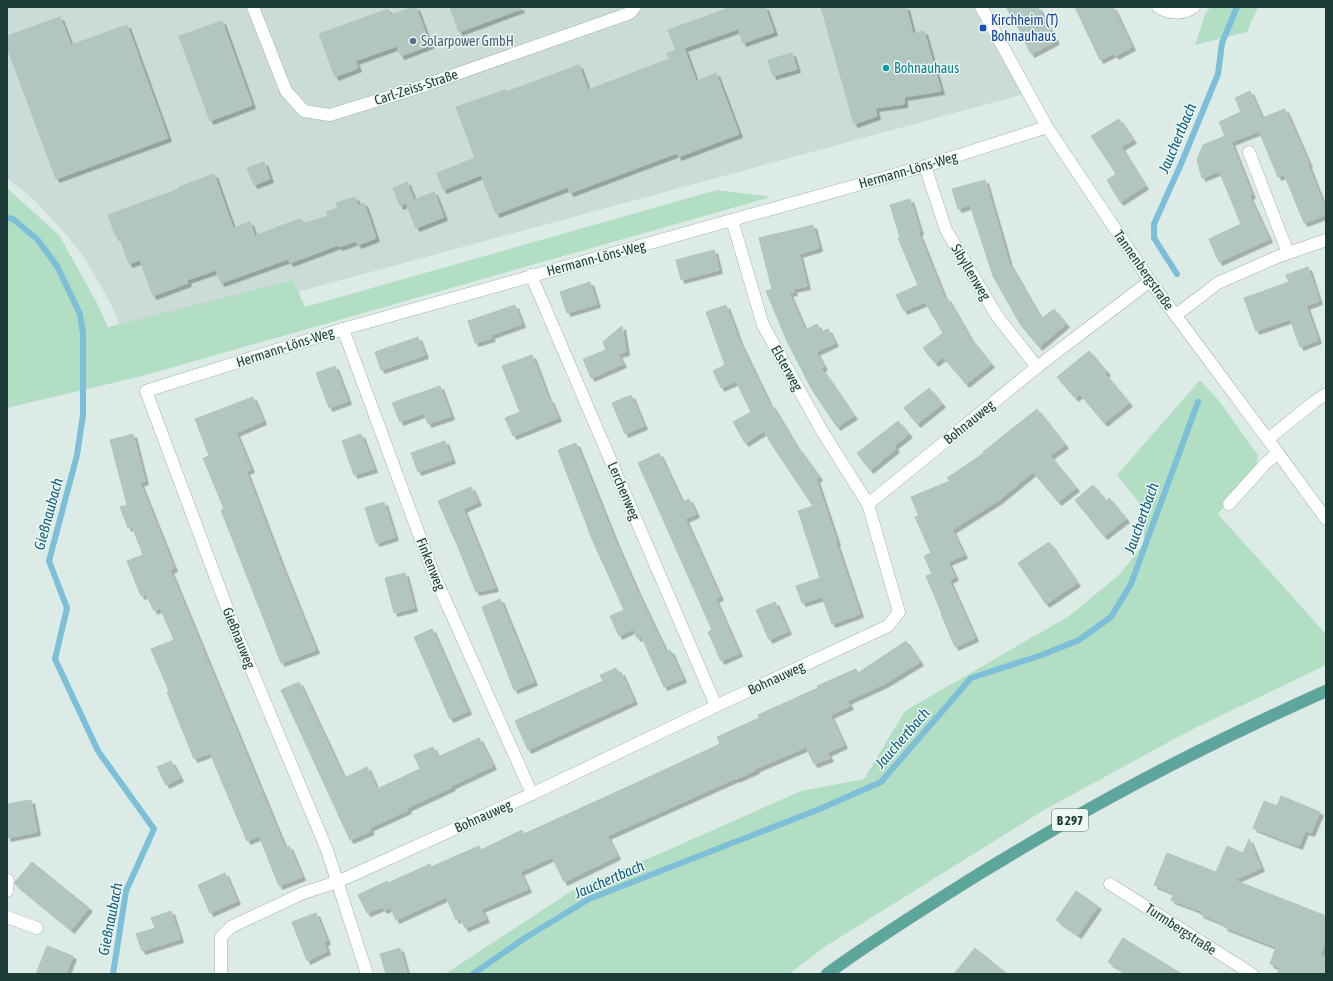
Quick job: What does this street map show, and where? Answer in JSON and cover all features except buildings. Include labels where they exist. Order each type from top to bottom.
[{"type":"main road","name":"B 297","points":[[828,974],[943,897],[1024,847],[1109,798],[1206,747],[1326,691]]},
{"type":"street","name":"Carl-Zeiss-Straße","points":[[253,7],[286,91],[304,111],[330,115],[417,88],[623,16],[630,13],[634,7]]},
{"type":"street","name":"Tannenbergstraße","points":[[981,7],[1047,127],[1150,282],[1326,519]]},
{"type":"street","points":[[1158,7],[1175,14],[1190,10],[1194,7]]},
{"type":"street","name":"Hermann-Löns-Weg","points":[[146,391],[343,329],[531,275],[925,166],[1047,127]]},
{"type":"street","points":[[1249,152],[1288,253]]},
{"type":"street","name":"Sibyllenweg","points":[[925,166],[946,230],[997,316],[1037,367]]},
{"type":"street","name":"Elsterweg","points":[[732,220],[763,325],[822,431],[868,504]]},
{"type":"street","points":[[1176,315],[1218,282],[1277,257],[1326,240]]},
{"type":"street","name":"Lerchenweg","points":[[531,275],[716,706]]},
{"type":"street","name":"Bohnauweg","points":[[221,974],[221,937],[231,927],[303,893],[337,882],[532,794],[888,626],[899,612],[868,504],[1037,367],[1150,282]]},
{"type":"street","name":"Finkenweg","points":[[343,329],[434,575],[532,794]]},
{"type":"street","name":"Gießnauweg","points":[[146,391],[239,640],[327,850],[367,974]]},
{"type":"street","points":[[1268,439],[1326,394]]},
{"type":"street","points":[[1229,504],[1266,463],[1278,453]]},
{"type":"street","name":"Turmbergstraße","points":[[1110,884],[1252,974]]},
{"type":"street","points":[[7,917],[37,928]]},
{"type":"shaded area","points":[[7,7],[981,7],[1028,93],[125,339],[111,304],[84,257],[65,233],[32,198],[7,178]]},
{"type":"green space","points":[[1211,7],[1258,7],[1247,32],[1195,45],[1206,12]]},
{"type":"green space","points":[[7,188],[59,235],[97,303],[108,327],[293,280],[305,307],[717,190],[771,197],[142,376],[7,408]]},
{"type":"green space","points":[[1200,380],[1219,401],[1258,455],[1256,468],[1218,514],[1326,634],[1326,665],[1191,730],[1044,810],[826,946],[789,974],[445,974],[576,888],[659,854],[801,791],[864,779],[905,711],[1069,616],[1120,574],[1143,545],[1146,511],[1117,475]]},
{"type":"waterway","name":"Jauchertbach","points":[[1177,274],[1154,238],[1154,224],[1181,164],[1218,74],[1222,43],[1237,7]]},
{"type":"waterway","name":"Gießnaubach","points":[[7,218],[13,219],[37,239],[57,266],[80,314],[83,334],[83,415],[77,455],[49,561],[67,608],[55,659],[98,751],[154,829],[126,891],[113,974]]},
{"type":"waterway","name":"Jauchertbach","points":[[473,974],[525,938],[589,899],[822,808],[881,782],[971,678],[1042,655],[1079,640],[1111,617],[1131,584],[1198,402]]},
{"type":"place","name":"Kirchheim (T) Bohnauhaus","points":[[983,28]]},
{"type":"place","name":"Solarpower GmbH","points":[[413,41]]},
{"type":"place","name":"Bohnauhaus","points":[[886,68]]}]
